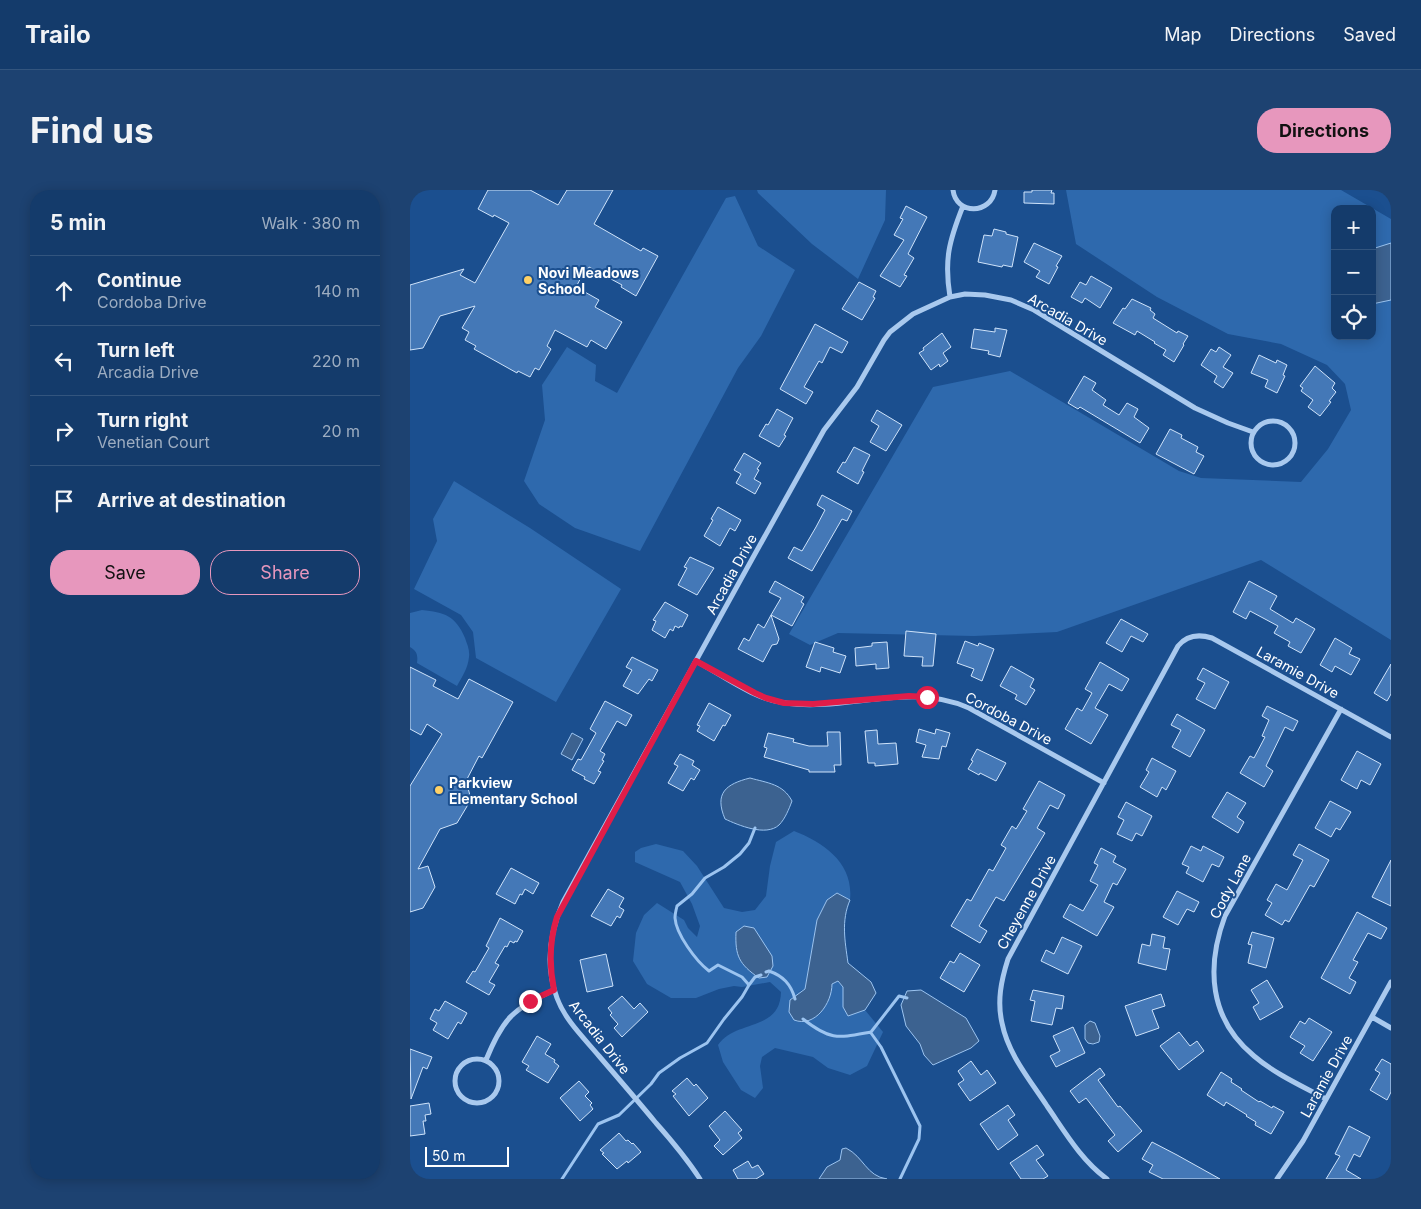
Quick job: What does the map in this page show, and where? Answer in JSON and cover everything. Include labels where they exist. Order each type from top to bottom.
[{"type":"street","points":[[953,190],[957,202],[976,210],[982,208],[992,199],[995,190]]},
{"type":"street","points":[[950,297],[947,261],[952,236],[963,206]]},
{"type":"street","name":"Arcadia Drive","points":[[700,1179],[687,1158],[570,1021],[560,1005],[554,990],[551,968],[552,931],[557,917],[824,430],[857,387],[878,348],[890,332],[913,314],[950,297],[975,294],[1003,298],[1020,303],[1041,314],[1195,408],[1254,432]]},
{"type":"street","points":[[1277,421],[1284,423],[1294,433],[1295,447],[1293,454],[1282,464],[1276,466],[1262,463],[1252,451],[1250,443],[1254,432],[1262,423],[1277,421]]},
{"type":"street","name":"Laramie Drive","points":[[1192,636],[1202,636],[1218,641],[1391,737]]},
{"type":"street","name":"Cheyenne Drive","points":[[1107,1179],[1076,1148],[1013,1054],[1004,1032],[999,996],[1008,959],[1178,646],[1192,636]]},
{"type":"street","name":"Cordoba Drive","points":[[696,661],[760,696],[784,703],[813,704],[909,696],[956,702],[1104,783]]},
{"type":"street","name":"Cody Lane","points":[[1326,1099],[1268,1067],[1253,1056],[1242,1044],[1229,1028],[1218,1004],[1213,965],[1219,933],[1225,916],[1340,709]]},
{"type":"street","name":"Laramie Drive","points":[[1277,1179],[1302,1141],[1391,982]]},
{"type":"street","points":[[486,1060],[496,1036],[508,1018],[530,1001],[554,990]]},
{"type":"street","points":[[1372,1017],[1391,1028]]},
{"type":"street","points":[[472,1059],[486,1060],[497,1071],[499,1078],[495,1093],[483,1102],[475,1103],[468,1101],[462,1097],[455,1085],[456,1072],[466,1061],[472,1059]]},
{"type":"shaded area","points":[[757,190],[886,190],[885,220],[858,279],[812,244]]},
{"type":"shaded area","points":[[1066,190],[1341,190],[1367,205],[1331,205],[1331,340],[1376,340],[1376,210],[1391,219],[1391,640],[1261,560],[1057,632],[974,636],[838,633],[810,645],[789,634],[933,387],[1010,371],[1179,471],[1201,478],[1301,482],[1328,449],[1351,410],[1345,384],[1327,365],[1281,344],[1228,334],[1157,297],[1076,244]]},
{"type":"shaded area","points":[[735,196],[758,246],[795,270],[761,336],[738,368],[640,551],[575,528],[539,504],[524,481],[545,420],[542,385],[567,347],[596,365],[595,381],[617,393],[726,198]]},
{"type":"shaded area","points":[[1391,243],[1391,300],[1376,303],[1376,250],[1376,248]]},
{"type":"shaded area","points":[[454,481],[530,528],[621,589],[556,702],[476,658],[473,632],[461,615],[414,589],[437,541],[433,519]]},
{"type":"shaded area","points":[[422,610],[437,612],[453,620],[465,638],[469,652],[468,661],[457,686],[417,663],[416,654],[410,647],[410,613]]},
{"type":"shaded area","points":[[572,733],[583,739],[572,760],[561,754]]},
{"type":"shaded area","points":[[750,778],[780,788],[792,801],[779,825],[767,830],[760,830],[725,819],[721,802],[724,791],[734,783]]},
{"type":"shaded area","points":[[794,831],[816,842],[835,856],[847,876],[850,887],[850,900],[837,893],[827,900],[817,920],[805,989],[798,992],[838,981],[843,987],[843,1007],[848,1016],[865,1010],[883,1032],[867,1066],[850,1075],[828,1068],[813,1057],[775,1048],[762,1057],[760,1066],[763,1088],[755,1098],[741,1090],[723,1062],[718,1045],[735,1031],[756,1024],[773,1014],[779,1005],[781,992],[770,982],[719,989],[696,998],[671,998],[647,984],[633,961],[636,933],[644,915],[657,903],[684,920],[688,928],[697,937],[700,926],[692,904],[680,882],[635,862],[635,852],[641,848],[656,844],[683,851],[697,866],[724,908],[742,912],[755,910],[766,896],[770,866],[776,842]]},
{"type":"shaded area","points":[[837,893],[850,900],[845,916],[848,963],[871,982],[876,993],[865,1010],[848,1016],[843,1007],[843,987],[838,981],[832,984],[829,999],[821,1012],[809,1020],[802,1022],[794,1020],[789,1012],[790,1000],[805,989],[817,920],[827,900]]},
{"type":"shaded area","points":[[744,926],[754,928],[772,956],[773,966],[767,977],[759,978],[740,959],[736,947],[736,932]]},
{"type":"shaded area","points":[[921,990],[966,1018],[979,1041],[971,1048],[933,1065],[924,1055],[920,1044],[906,1026],[901,1005],[907,991]]},
{"type":"shaded area","points":[[1090,1021],[1095,1023],[1100,1036],[1099,1042],[1093,1044],[1088,1043],[1085,1039],[1085,1025]]},
{"type":"shaded area","points":[[846,1148],[857,1156],[874,1174],[887,1179],[819,1179],[827,1167],[840,1160],[842,1149]]},
{"type":"building","name":"Novi Meadows School","points":[[488,190],[530,190],[558,205],[567,190],[613,190],[594,224],[641,251],[643,248],[658,256],[636,296],[621,287],[622,285],[589,267],[586,273],[584,272],[576,287],[599,300],[595,307],[622,322],[606,349],[591,340],[587,347],[555,330],[547,346],[551,349],[539,370],[535,368],[530,377],[518,371],[517,373],[474,349],[476,346],[465,340],[469,332],[462,328],[475,306],[440,316],[423,348],[410,350],[410,285],[464,269],[460,275],[475,283],[509,223],[478,209]]},
{"type":"building","points":[[1032,190],[1052,190],[1051,193],[1054,193],[1054,204],[1024,203],[1024,192],[1032,192]]},
{"type":"building","points":[[906,206],[927,217],[908,254],[914,258],[904,275],[907,276],[900,287],[880,276],[904,240],[894,235],[903,219],[900,218]]},
{"type":"building","points":[[994,229],[1018,237],[1012,267],[978,262],[984,235],[992,236]]},
{"type":"building","points":[[1034,243],[1062,256],[1049,284],[1036,277],[1040,271],[1024,262]]},
{"type":"building","points":[[1091,276],[1112,288],[1100,308],[1085,298],[1082,303],[1071,297],[1080,282],[1086,285]]},
{"type":"building","points":[[859,282],[876,291],[873,297],[875,298],[862,320],[842,309]]},
{"type":"building","points":[[1132,299],[1151,308],[1150,310],[1155,314],[1153,318],[1177,333],[1178,331],[1188,336],[1174,362],[1163,355],[1166,350],[1155,342],[1137,331],[1135,335],[1113,323]]},
{"type":"building","points":[[815,324],[848,342],[842,353],[830,347],[822,363],[819,361],[804,387],[813,392],[806,404],[780,389]]},
{"type":"building","points":[[995,328],[1007,330],[1000,357],[988,354],[989,351],[971,348],[974,329],[995,332]]},
{"type":"building","points":[[942,333],[951,347],[943,353],[948,361],[940,367],[939,364],[931,370],[919,353]]},
{"type":"building","points":[[1219,347],[1231,355],[1223,367],[1233,373],[1223,388],[1214,382],[1217,376],[1201,365],[1211,349],[1216,352]]},
{"type":"building","points":[[1259,355],[1276,363],[1277,360],[1287,365],[1283,375],[1285,376],[1277,393],[1265,387],[1268,380],[1251,373]]},
{"type":"building","points":[[1315,366],[1335,383],[1332,388],[1336,392],[1320,416],[1308,407],[1313,400],[1301,391],[1303,388],[1300,386]]},
{"type":"building","points":[[1084,376],[1096,383],[1092,390],[1106,400],[1103,405],[1119,415],[1127,403],[1138,409],[1134,417],[1149,428],[1140,443],[1080,407],[1078,409],[1068,403]]},
{"type":"building","points":[[777,409],[793,418],[784,435],[786,436],[779,447],[759,436]]},
{"type":"building","points":[[877,410],[902,425],[886,451],[870,442],[879,426],[871,421]]},
{"type":"building","points":[[1170,429],[1182,435],[1181,438],[1198,447],[1196,452],[1204,456],[1194,474],[1156,454]]},
{"type":"building","points":[[854,447],[870,455],[858,484],[837,472],[843,462],[845,463]]},
{"type":"building","points":[[744,453],[761,463],[754,479],[761,483],[755,494],[736,483],[741,474],[734,470]]},
{"type":"building","points":[[822,495],[852,511],[847,521],[842,519],[812,571],[788,558],[794,547],[802,551],[816,527],[825,510],[817,505]]},
{"type":"building","points":[[718,507],[741,520],[735,531],[730,528],[720,546],[704,536]]},
{"type":"building","points":[[690,557],[714,568],[697,595],[678,585],[687,568],[684,567]]},
{"type":"building","points":[[775,581],[804,597],[801,602],[804,604],[792,626],[771,615],[781,598],[769,592]]},
{"type":"building","points":[[1249,581],[1277,596],[1270,609],[1293,623],[1296,618],[1315,629],[1301,653],[1288,646],[1290,642],[1274,633],[1278,626],[1250,611],[1246,619],[1233,612]]},
{"type":"building","points":[[665,602],[688,615],[682,627],[675,626],[673,631],[670,629],[665,638],[652,630],[656,621],[653,620]]},
{"type":"building","points":[[771,615],[779,639],[777,644],[772,645],[763,662],[738,649],[744,638],[749,641],[758,624],[764,628]]},
{"type":"building","points":[[1121,619],[1148,634],[1143,642],[1131,636],[1122,652],[1106,643]]},
{"type":"building","points":[[906,631],[936,634],[933,666],[922,666],[923,657],[904,656]]},
{"type":"building","points":[[1335,638],[1352,648],[1349,654],[1360,659],[1351,675],[1335,666],[1332,672],[1320,665]]},
{"type":"building","points":[[965,641],[978,646],[979,643],[994,649],[982,681],[971,676],[974,669],[957,663]]},
{"type":"building","points":[[815,642],[834,648],[833,652],[846,656],[840,673],[821,667],[820,672],[806,667]]},
{"type":"building","points":[[887,642],[889,668],[876,669],[876,664],[856,666],[855,648],[872,646],[872,643]]},
{"type":"building","points":[[632,657],[658,670],[652,681],[649,679],[638,694],[623,686],[632,670],[626,667]]},
{"type":"building","points":[[1100,662],[1129,679],[1122,691],[1109,684],[1095,708],[1108,715],[1091,744],[1065,729],[1077,708],[1082,711],[1092,693],[1085,689]]},
{"type":"building","points":[[1391,664],[1391,694],[1387,701],[1374,693]]},
{"type":"building","points":[[1011,666],[1034,679],[1030,687],[1035,690],[1026,705],[1015,699],[1017,695],[1000,686]]},
{"type":"building","name":"Parkview Elementary School","points":[[410,667],[436,680],[433,686],[458,699],[469,679],[513,702],[482,758],[479,756],[466,781],[471,799],[466,808],[457,823],[440,829],[418,869],[428,866],[435,887],[423,908],[410,912],[410,786],[442,734],[427,724],[421,735],[410,729]]},
{"type":"building","points":[[1203,668],[1229,682],[1215,709],[1196,699],[1205,683],[1197,679]]},
{"type":"building","points":[[605,701],[632,715],[626,726],[617,721],[600,751],[605,754],[602,760],[604,761],[598,771],[601,772],[594,784],[572,770],[578,759],[581,760],[596,733],[590,729]]},
{"type":"building","points":[[709,703],[731,715],[714,741],[697,731],[700,726],[697,725]]},
{"type":"building","points":[[1267,706],[1298,721],[1293,731],[1285,727],[1266,766],[1273,771],[1264,787],[1240,773],[1250,756],[1254,758],[1265,737],[1262,736],[1269,720],[1262,716]]},
{"type":"building","points":[[1177,714],[1205,730],[1190,757],[1172,747],[1181,730],[1171,725]]},
{"type":"building","points":[[919,729],[935,734],[936,729],[950,733],[946,747],[942,746],[939,759],[922,757],[926,745],[916,742]]},
{"type":"building","points":[[877,730],[878,744],[896,743],[898,764],[875,766],[875,763],[868,763],[865,731]]},
{"type":"building","points":[[827,732],[840,732],[841,765],[834,765],[835,772],[809,772],[809,770],[764,757],[767,748],[764,747],[768,733],[794,739],[793,742],[809,746],[828,746]]},
{"type":"building","points":[[977,749],[1006,763],[996,781],[968,769]]},
{"type":"building","points":[[1357,751],[1381,764],[1370,785],[1361,780],[1357,789],[1341,780]]},
{"type":"building","points":[[680,754],[694,761],[692,765],[700,770],[694,780],[691,778],[683,791],[668,783],[678,766],[674,764]]},
{"type":"building","points":[[1152,758],[1176,771],[1166,790],[1162,787],[1157,797],[1140,787],[1149,772],[1146,770]]},
{"type":"building","points":[[1039,781],[1065,795],[1058,809],[1050,805],[1037,828],[1045,833],[1004,901],[996,897],[979,926],[987,931],[980,943],[951,926],[967,899],[971,901],[989,869],[993,871],[1006,848],[1001,845],[1012,826],[1016,829],[1027,811],[1023,809]]},
{"type":"building","points":[[1227,792],[1246,803],[1237,817],[1244,822],[1238,833],[1212,817]]},
{"type":"building","points":[[1330,801],[1351,812],[1340,830],[1336,828],[1331,837],[1315,828]]},
{"type":"building","points":[[1126,802],[1152,816],[1142,836],[1136,833],[1132,841],[1117,834],[1124,820],[1118,817]]},
{"type":"building","points":[[1299,844],[1329,860],[1314,887],[1310,885],[1289,922],[1285,920],[1282,925],[1265,915],[1272,903],[1267,900],[1276,884],[1287,890],[1303,860],[1293,855]]},
{"type":"building","points":[[1191,846],[1201,851],[1203,846],[1224,857],[1219,867],[1212,864],[1203,882],[1186,873],[1189,867],[1182,864]]},
{"type":"building","points":[[1101,848],[1116,856],[1113,862],[1126,869],[1117,885],[1113,883],[1104,902],[1114,907],[1097,936],[1063,917],[1070,904],[1083,911],[1098,885],[1090,881],[1098,865],[1094,863]]},
{"type":"building","points":[[1391,860],[1391,906],[1372,897]]},
{"type":"building","points":[[511,868],[539,883],[533,894],[525,889],[515,904],[496,894]]},
{"type":"building","points":[[608,889],[624,898],[619,907],[624,910],[620,918],[617,916],[611,926],[591,916]]},
{"type":"building","points":[[1177,891],[1199,902],[1194,912],[1187,909],[1178,925],[1163,917]]},
{"type":"building","points":[[1357,912],[1387,928],[1381,939],[1368,933],[1353,960],[1358,962],[1349,978],[1356,982],[1350,994],[1321,978]]},
{"type":"building","points":[[500,918],[523,931],[517,942],[510,941],[507,947],[505,946],[495,963],[499,965],[489,982],[495,985],[489,995],[466,982],[473,971],[475,972],[489,948],[486,946]]},
{"type":"building","points":[[1252,932],[1274,938],[1266,968],[1248,963],[1252,945],[1248,944]]},
{"type":"building","points":[[1152,934],[1165,937],[1163,948],[1170,949],[1166,970],[1138,963],[1142,944],[1150,946]]},
{"type":"building","points":[[1062,937],[1082,946],[1068,974],[1041,961],[1046,950],[1054,954]]},
{"type":"building","points":[[960,953],[980,965],[964,992],[940,978],[950,961],[954,963]]},
{"type":"building","points":[[606,954],[613,986],[587,992],[580,960]]},
{"type":"building","points":[[1267,980],[1283,1007],[1260,1020],[1253,1007],[1259,1003],[1251,990]]},
{"type":"building","points":[[1033,990],[1064,996],[1062,1009],[1056,1008],[1052,1025],[1031,1021],[1035,1001],[1030,1000]]},
{"type":"building","points":[[1161,994],[1165,1006],[1152,1010],[1159,1028],[1136,1036],[1125,1006]]},
{"type":"building","points":[[622,996],[634,1009],[640,1003],[648,1012],[622,1037],[614,1028],[618,1024],[610,1015],[612,1013],[608,1008]]},
{"type":"building","points":[[445,1001],[467,1013],[461,1024],[458,1022],[448,1039],[433,1030],[437,1023],[430,1019],[435,1009],[439,1011]]},
{"type":"building","points":[[1309,1018],[1332,1032],[1313,1061],[1300,1053],[1305,1046],[1290,1037],[1300,1021],[1305,1024]]},
{"type":"building","points":[[1073,1027],[1085,1053],[1056,1067],[1050,1056],[1060,1051],[1053,1036]]},
{"type":"building","points":[[1179,1032],[1190,1046],[1197,1041],[1204,1051],[1179,1070],[1160,1046]]},
{"type":"building","points":[[537,1036],[551,1044],[545,1054],[555,1060],[554,1062],[559,1066],[548,1083],[526,1070],[529,1066],[522,1062]]},
{"type":"building","points":[[410,1049],[432,1057],[427,1069],[423,1067],[411,1099]]},
{"type":"building","points":[[1382,1059],[1391,1064],[1391,1092],[1387,1100],[1370,1090],[1380,1073],[1375,1070]]},
{"type":"building","points":[[971,1061],[981,1075],[987,1070],[996,1083],[970,1101],[958,1084],[964,1080],[958,1071]]},
{"type":"building","points":[[1100,1068],[1105,1075],[1098,1080],[1118,1107],[1120,1106],[1142,1131],[1118,1152],[1108,1141],[1115,1135],[1086,1098],[1079,1103],[1070,1091]]},
{"type":"building","points":[[1221,1072],[1232,1079],[1231,1082],[1241,1090],[1259,1102],[1284,1112],[1271,1134],[1255,1125],[1256,1122],[1226,1102],[1224,1106],[1207,1095]]},
{"type":"building","points":[[687,1078],[694,1086],[696,1084],[708,1098],[689,1116],[673,1096],[676,1094],[672,1091]]},
{"type":"building","points":[[579,1081],[589,1092],[585,1096],[592,1103],[590,1105],[593,1109],[580,1121],[560,1098]]},
{"type":"building","points":[[429,1103],[431,1114],[425,1115],[426,1121],[423,1121],[425,1134],[410,1136],[410,1106]]},
{"type":"building","points":[[1008,1105],[1015,1115],[1008,1120],[1018,1135],[998,1150],[980,1124]]},
{"type":"building","points":[[725,1111],[742,1130],[738,1133],[742,1138],[723,1155],[714,1146],[720,1140],[709,1126]]},
{"type":"building","points":[[1349,1126],[1370,1137],[1360,1157],[1354,1154],[1346,1170],[1361,1179],[1326,1179],[1340,1156],[1335,1154]]},
{"type":"building","points":[[619,1133],[626,1141],[628,1140],[633,1143],[641,1152],[617,1169],[600,1150]]},
{"type":"building","points":[[1152,1142],[1220,1179],[1163,1179],[1149,1172],[1153,1165],[1142,1159]]},
{"type":"building","points":[[1037,1145],[1044,1155],[1036,1160],[1048,1176],[1043,1179],[1021,1179],[1010,1163]]},
{"type":"building","points":[[748,1161],[752,1168],[758,1165],[764,1174],[756,1179],[738,1179],[733,1170]]},
{"type":"waterway","points":[[749,985],[742,977],[718,965],[709,971],[704,967],[679,932],[675,916],[677,906],[692,894],[705,878],[724,867],[740,854],[749,843],[755,828]]},
{"type":"waterway","points":[[766,972],[774,973],[786,981],[795,999]]},
{"type":"waterway","points":[[562,1179],[598,1124],[619,1115],[651,1084],[659,1073],[680,1058],[707,1043],[755,977],[761,975]]},
{"type":"waterway","points":[[803,1019],[821,1031],[835,1036],[850,1036],[871,1032],[899,996],[907,998]]},
{"type":"waterway","points":[[871,1033],[881,1047],[920,1126],[919,1139],[900,1179]]},
{"type":"waterway","points":[[410,1174],[419,1179]]},
{"type":"place","name":"Novi Meadows School","points":[[528,280]]},
{"type":"place","name":"Parkview Elementary School","points":[[439,790]]},
{"type":"route","points":[[530,1001],[554,990],[550,950],[552,931],[563,902],[696,661],[755,693],[784,703],[803,705],[909,696],[927,697]]}]
